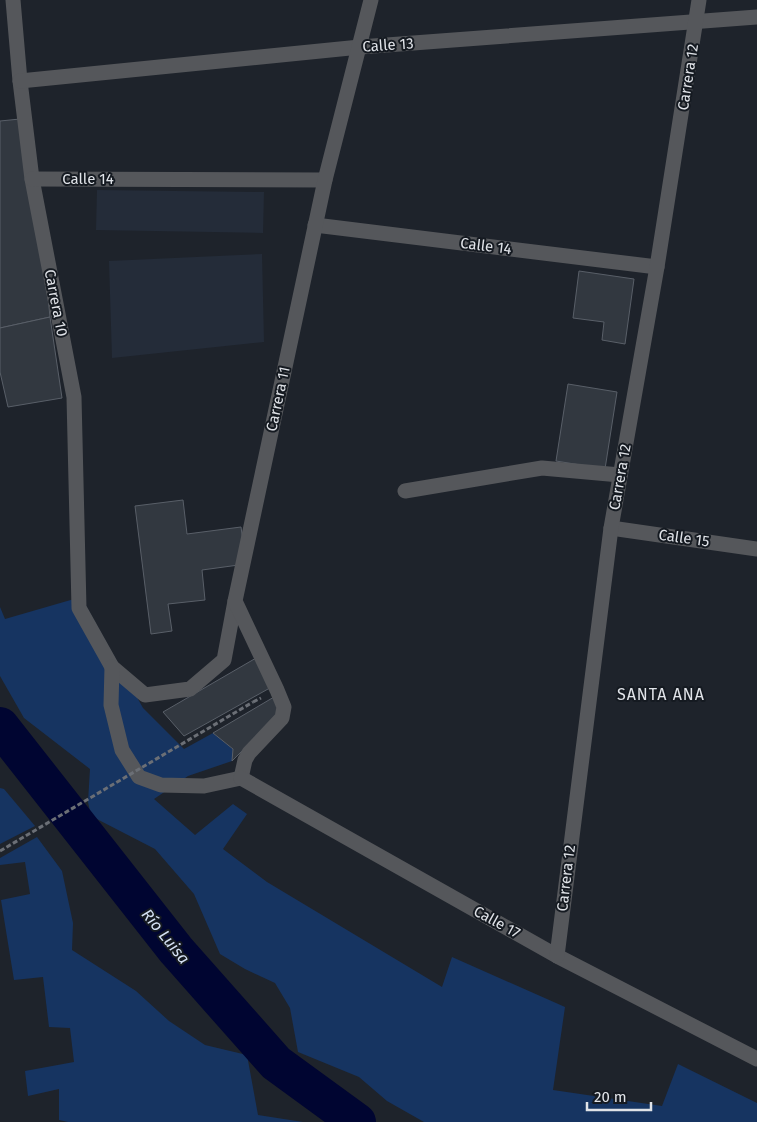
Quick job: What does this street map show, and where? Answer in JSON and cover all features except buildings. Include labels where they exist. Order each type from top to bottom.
[{"type":"street","name":"Carrera 10","points":[[12,0],[32,179],[74,397],[79,608],[112,667]]},
{"type":"street","name":"Carrera 11","points":[[112,667],[145,694],[190,689],[224,660],[325,180],[371,0]]},
{"type":"street","name":"Carrera 12","points":[[556,956],[611,528],[657,267],[699,0]]},
{"type":"street","name":"Calle 13","points":[[20,81],[360,47],[757,17]]},
{"type":"street","name":"Calle 14","points":[[32,179],[325,180]]},
{"type":"street","name":"Calle 14","points":[[315,225],[657,267]]},
{"type":"street","points":[[405,491],[542,468],[620,475]]},
{"type":"street","name":"Calle 15","points":[[611,528],[757,549]]},
{"type":"street","points":[[112,667],[111,705],[122,750],[139,777],[161,784],[204,786],[241,778],[245,760],[249,753],[282,718],[284,707],[235,601]]},
{"type":"street","name":"Calle 17","points":[[241,778],[556,956],[757,1059]]},
{"type":"path","points":[[0,851],[253,702]]},
{"type":"shaded area","points":[[97,190],[264,192],[263,233],[96,230]]},
{"type":"shaded area","points":[[262,254],[264,342],[112,358],[109,261]]},
{"type":"shaded area","points":[[81,597],[143,708],[184,749],[213,733],[233,749],[232,761],[188,776],[154,799],[195,835],[233,804],[247,814],[223,849],[267,882],[442,987],[452,957],[565,1007],[553,1090],[662,1106],[678,1064],[757,1103],[757,1122],[424,1122],[387,1101],[359,1077],[298,1052],[290,1008],[275,983],[245,969],[220,954],[194,894],[155,849],[91,816],[88,802],[90,769],[24,718],[0,676],[0,607],[5,619]]},
{"type":"shaded area","points":[[0,788],[4,789],[35,826],[0,844]]},
{"type":"shaded area","points":[[37,837],[62,871],[73,923],[72,950],[136,991],[169,1021],[205,1045],[247,1055],[258,1115],[303,1122],[68,1122],[59,1120],[59,1089],[28,1096],[25,1071],[74,1062],[70,1028],[49,1027],[43,977],[14,980],[1,900],[30,894],[25,862],[0,865],[0,858]]},
{"type":"waterway","name":"Río Luisa","points":[[0,726],[176,950],[276,1063],[357,1122]]},
{"type":"district","name":"SANTA ANA","points":[[661,694]]}]
